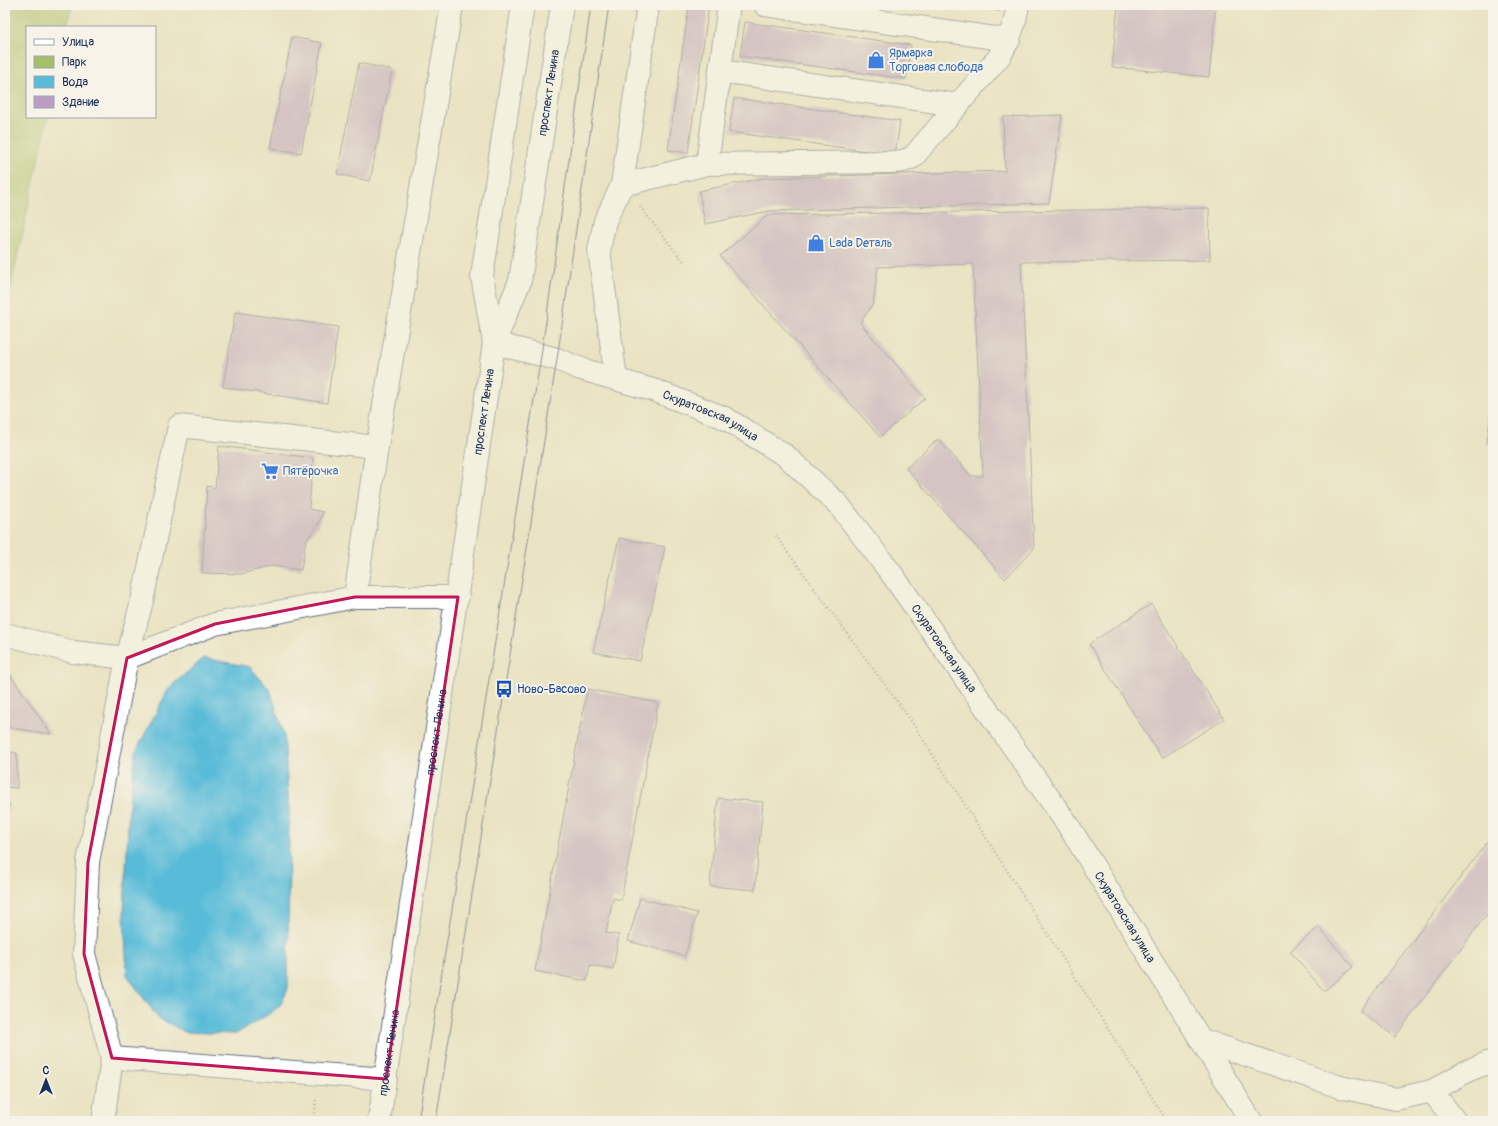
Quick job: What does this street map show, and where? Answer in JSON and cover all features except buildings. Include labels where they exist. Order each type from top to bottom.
[{"type":"street","points":[[355,596],[377,447],[452,5]]},
{"type":"street","name":"проспект Ленина","points":[[494,343],[482,276],[524,5]]},
{"type":"street","name":"проспект Ленина","points":[[380,1121],[458,598],[494,343],[520,281],[562,5]]},
{"type":"street","points":[[616,379],[599,250],[605,221],[622,185],[648,5]]},
{"type":"street","points":[[706,164],[729,5]]},
{"type":"street","points":[[765,5],[1009,40]]},
{"type":"street","points":[[622,185],[706,164],[903,161],[913,157],[924,146],[999,56],[1009,40],[1015,23],[1018,5]]},
{"type":"street","points":[[720,71],[958,105]]},
{"type":"street","name":"Скуратовская улица","points":[[494,343],[557,360],[656,391],[725,418],[786,456],[838,504],[891,573],[1068,825],[1251,1121]]},
{"type":"street","points":[[102,1121],[112,1058],[84,954],[88,862],[127,658],[142,601],[179,426],[377,447]]},
{"type":"street","points":[[5,634],[73,652],[127,658],[215,624],[355,596],[458,598]]},
{"type":"street","points":[[1202,1040],[1340,1087],[1396,1099],[1432,1091],[1469,1070],[1493,1061]]},
{"type":"street","points":[[112,1058],[386,1079]]},
{"type":"street","points":[[1432,1091],[1455,1121]]},
{"type":"path","points":[[622,185],[684,262]]},
{"type":"path","points":[[776,536],[910,720],[1167,1121]]},
{"type":"highlighted area","points":[[355,597],[458,597],[386,1079],[112,1058],[84,954],[88,862],[127,658],[215,624]]},
{"type":"green space","points":[[5,5],[72,5],[67,26],[26,26],[26,118],[48,118],[5,313]]},
{"type":"water","points":[[204,658],[250,667],[270,690],[284,735],[289,812],[288,989],[281,1004],[272,1012],[236,1034],[185,1032],[158,1018],[127,975],[124,913],[129,806],[136,751],[169,688]]},
{"type":"tram line","points":[[418,1121],[541,356],[591,5]]},
{"type":"tram line","points":[[436,1121],[557,359],[609,5]]},
{"type":"place","name":"Ярмарка Торговая слобода","points":[[876,60]]},
{"type":"place","name":"Lada Dеталь","points":[[816,243]]},
{"type":"place","name":"Пятёрочка","points":[[270,471]]},
{"type":"place","name":"Ново-Басово","points":[[504,689]]}]
